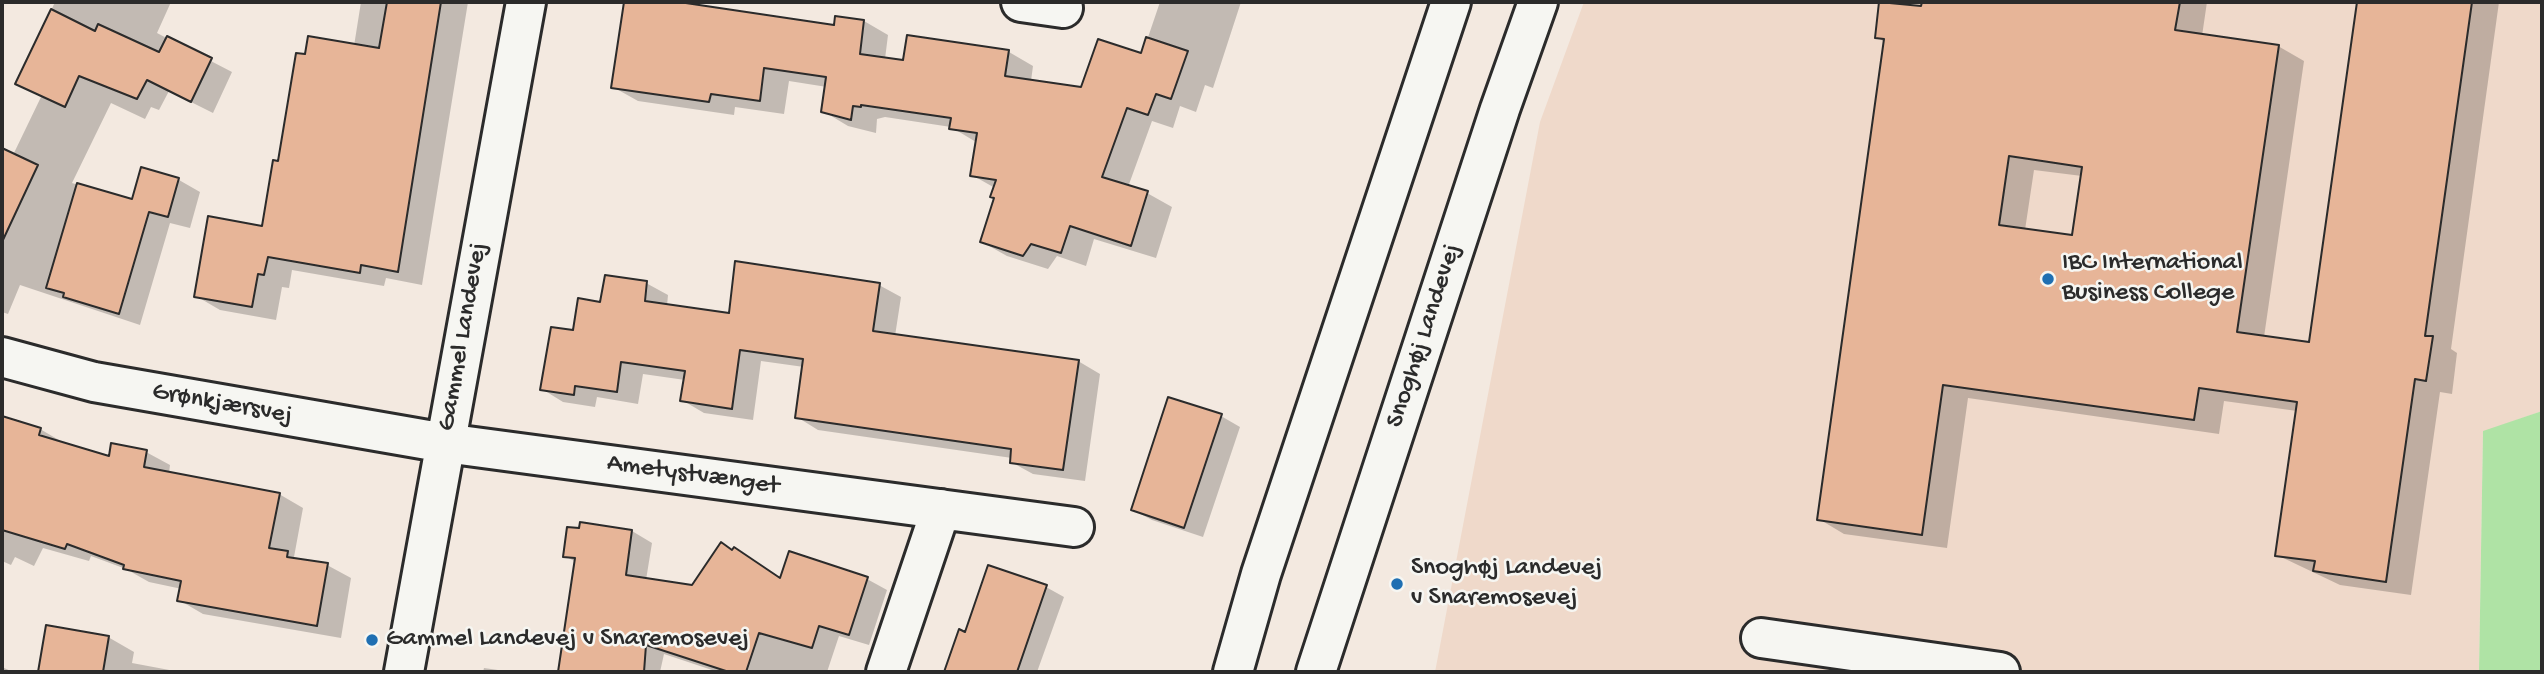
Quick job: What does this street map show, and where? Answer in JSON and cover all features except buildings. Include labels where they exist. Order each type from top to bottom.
[{"type":"street","name":"Gammel Landevej","points":[[404,672],[526,2]]},
{"type":"street","points":[[1021,2],[1063,8]]},
{"type":"street","points":[[1233,672],[1261,574],[1451,2]]},
{"type":"street","name":"Snoghøj Landevej","points":[[1316,672],[1500,109],[1538,2]]},
{"type":"street","name":"Grønkjærsvej","points":[[2,357],[94,383],[445,443]]},
{"type":"street","name":"Ametystvænget","points":[[445,443],[1074,527]]},
{"type":"street","points":[[886,672],[941,509]]},
{"type":"street","points":[[1261,574],[1261,672]]},
{"type":"street","points":[[1761,638],[2000,672]]},
{"type":"shaded area","points":[[1584,2],[2542,2],[2542,411],[2483,432],[2479,672],[1435,672],[1540,122]]},
{"type":"green space","points":[[2542,411],[2542,672],[2479,672],[2483,431]]},
{"type":"place","name":"IBC International Business College","points":[[2048,279]]},
{"type":"place","name":"Snoghøj Landevej v Snaremosevej","points":[[1397,584]]},
{"type":"place","name":"Gammel Landevej v Snaremosevej","points":[[372,640]]}]
